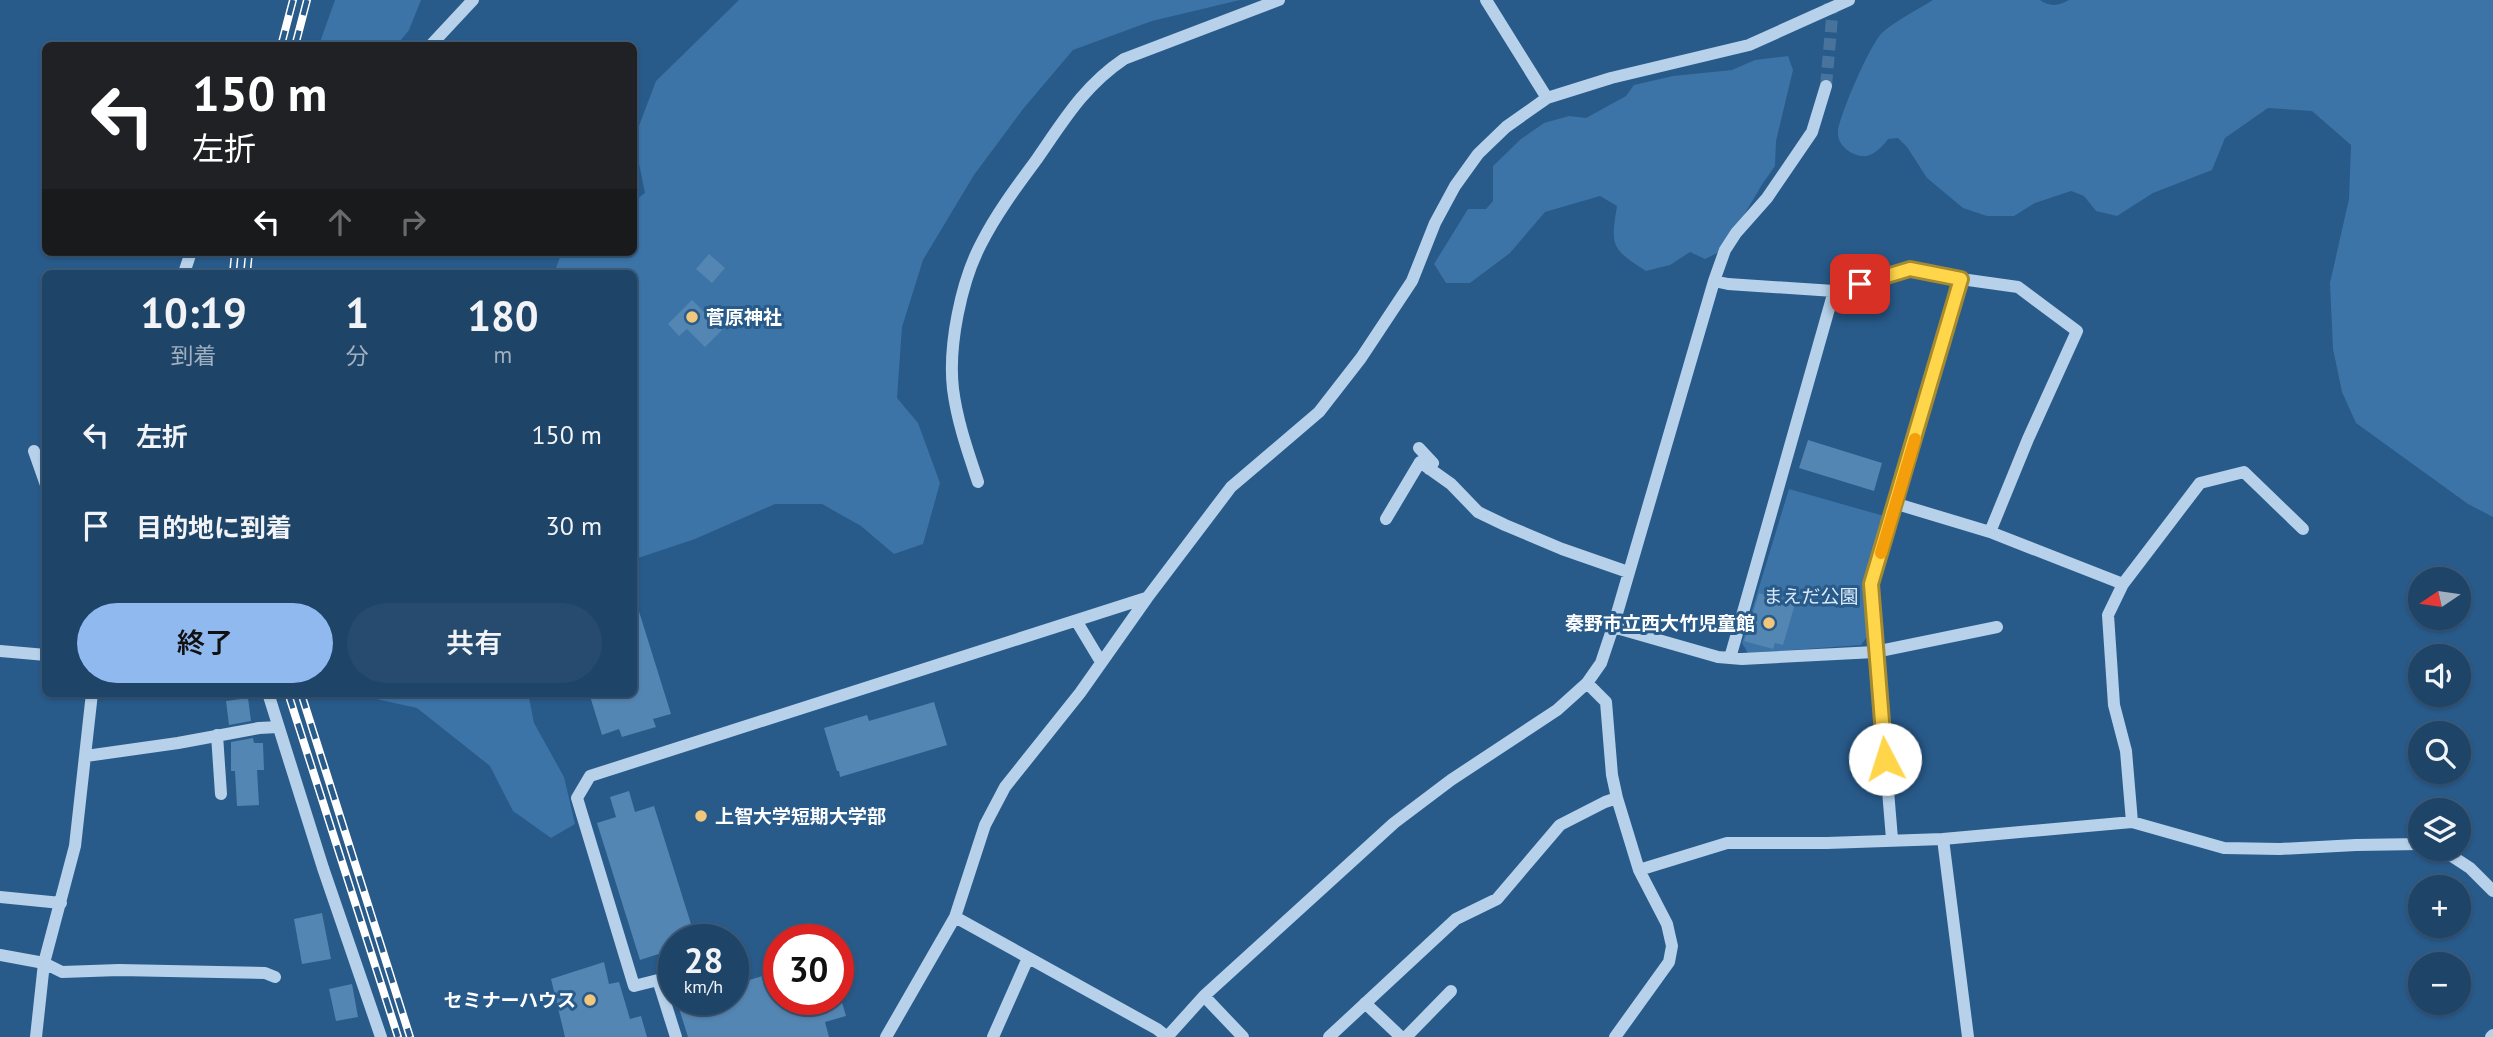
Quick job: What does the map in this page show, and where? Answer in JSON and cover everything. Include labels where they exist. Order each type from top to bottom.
[{"type":"street","points":[[434,42],[473,0]]},
{"type":"street","points":[[978,482],[966,446],[953,389],[953,350],[959,310],[973,263],[980,245],[997,217],[1085,91],[1105,72],[1124,59],[1279,0]]},
{"type":"street","points":[[1486,0],[1547,99]]},
{"type":"street","points":[[886,1037],[955,917],[985,825],[1005,787],[1080,693],[1147,598],[1231,487],[1319,412],[1361,358],[1412,281],[1442,210],[1478,154],[1506,127],[1547,99],[1611,78],[1749,45],[1849,0]]},
{"type":"street","points":[[955,917],[1167,1037],[1204,996],[1394,823],[1451,780],[1557,710],[1587,683],[1601,663],[1613,627],[1725,250],[1736,233],[1767,198],[1812,131],[1826,86]]},
{"type":"street","points":[[1714,281],[1728,285],[1835,290],[1910,269],[2018,287],[2077,331],[1990,532]]},
{"type":"street","points":[[1892,839],[1871,584],[1961,279]]},
{"type":"street","points":[[1730,658],[1835,290]]},
{"type":"street","points":[[1419,448],[1433,463],[1429,469]]},
{"type":"street","points":[[34,452],[42,474]]},
{"type":"street","points":[[1386,519],[1420,462],[1451,484],[1478,512],[1562,549],[1628,572]]},
{"type":"street","points":[[2132,822],[2126,751],[2114,705],[2108,615],[2123,584],[2200,483],[2244,472],[2303,529]]},
{"type":"street","points":[[1896,504],[1990,532],[2123,584]]},
{"type":"street","points":[[676,1037],[658,980],[634,986],[577,798],[590,776],[1147,598]]},
{"type":"street","points":[[1077,622],[1101,662]]},
{"type":"street","points":[[1613,627],[1730,658],[1875,652],[1997,627]]},
{"type":"street","points":[[0,651],[42,655]]},
{"type":"street","points":[[1587,683],[1606,702],[1612,775],[1617,798],[1639,870],[1667,924],[1672,946],[1669,962],[1615,1037]]},
{"type":"street","points":[[36,1037],[44,963],[75,846],[92,697]]},
{"type":"street","points":[[269,697],[323,868],[381,1037]]},
{"type":"street","points":[[86,756],[278,727]]},
{"type":"street","points":[[217,736],[221,794]]},
{"type":"street","points":[[1329,1037],[1456,919],[1497,899],[1560,825],[1617,798]]},
{"type":"street","points":[[1639,870],[1727,843],[1942,839],[2132,822],[2224,848],[2280,849],[2408,844]]},
{"type":"street","points":[[1942,839],[1947,859],[1968,1037]]},
{"type":"street","points":[[2459,861],[2493,891]]},
{"type":"street","points":[[0,897],[61,903]]},
{"type":"street","points":[[0,954],[44,963],[62,972],[119,970],[265,973],[275,977]]},
{"type":"street","points":[[993,1037],[1028,958]]},
{"type":"street","points":[[1406,1037],[1451,991]]},
{"type":"street","points":[[1204,996],[1243,1037]]},
{"type":"street","points":[[1365,1003],[1401,1037]]},
{"type":"green space","points":[[335,0],[421,0],[409,30],[399,42],[320,42]]},
{"type":"green space","points":[[739,0],[1240,0],[1152,21],[1073,50],[1023,109],[974,175],[923,260],[902,327],[897,398],[918,423],[940,483],[923,544],[894,554],[861,526],[822,504],[775,504],[695,539],[637,557],[637,270],[555,270],[560,256],[637,256],[637,199],[645,193],[637,154],[637,131],[656,81]]},
{"type":"green space","points":[[1933,0],[2040,0],[2054,5],[2069,0],[2493,0],[2493,517],[2468,504],[2356,423],[2342,392],[2333,349],[2330,283],[2349,199],[2351,145],[2312,111],[2268,108],[2225,138],[2212,170],[2153,193],[2117,216],[2096,211],[2084,196],[2071,191],[2035,203],[2014,216],[1987,216],[1963,208],[1927,178],[1898,138],[1888,139],[1873,153],[1862,156],[1846,150],[1838,136],[1850,95],[1878,38],[1894,23]]},
{"type":"green space","points":[[1788,56],[1793,70],[1776,141],[1775,166],[1723,250],[1705,259],[1690,252],[1670,265],[1646,271],[1616,246],[1614,230],[1617,206],[1600,196],[1545,212],[1510,253],[1470,283],[1446,283],[1434,264],[1468,209],[1486,209],[1493,201],[1493,166],[1521,139],[1544,123],[1569,116],[1586,118],[1626,96],[1634,85],[1673,76],[1732,70],[1755,60]]},
{"type":"green space","name":"まえだ公園","points":[[1789,489],[1884,516],[1863,588],[1867,637],[1861,645],[1748,653],[1742,643]]},
{"type":"green space","points":[[367,697],[529,697],[534,723],[564,777],[575,824],[551,838],[513,811],[490,766],[417,708]]},
{"type":"building","points":[[709,254],[725,268],[712,283],[696,269]]},
{"type":"building","name":"菅原神社","points":[[692,300],[722,330],[705,347],[687,329],[679,336],[668,324]]},
{"type":"building","points":[[1808,440],[1882,463],[1874,491],[1799,468]]},
{"type":"building","name":"秦野市立西大竹児童館","points":[[1759,593],[1795,604],[1783,645],[1775,643],[1773,649],[1744,641]]},
{"type":"building","points":[[637,605],[671,714],[653,719],[656,727],[622,737],[619,729],[602,735],[590,697],[637,697]]},
{"type":"building","points":[[248,698],[251,721],[229,725],[226,701]]},
{"type":"building","points":[[934,702],[947,745],[840,777],[824,728],[867,715],[869,721]]},
{"type":"building","points":[[253,738],[254,743],[263,743],[264,770],[257,770],[259,805],[237,806],[235,771],[231,771],[231,742]]},
{"type":"building","points":[[629,791],[635,812],[654,806],[691,924],[658,924],[658,954],[640,960],[597,823],[616,817],[610,797]]},
{"type":"building","points":[[322,913],[331,959],[302,964],[294,919]]},
{"type":"building","name":"セミナーハウス","points":[[604,962],[609,984],[619,982],[630,1019],[641,1016],[647,1037],[565,1037],[551,979]]},
{"type":"building","points":[[763,976],[763,1015],[846,1016],[825,1022],[829,1037],[688,1037],[681,1015],[749,1015],[749,980]]},
{"type":"building","points":[[352,984],[358,1017],[336,1021],[329,989]]},
{"type":"tunnel","points":[[1826,86],[1832,18],[1829,0]]},
{"type":"railway","points":[[282,42],[293,0]]},
{"type":"railway","points":[[296,42],[307,0]]},
{"type":"railway","points":[[233,270],[235,256]]},
{"type":"railway","points":[[247,270],[249,256]]},
{"type":"railway","points":[[289,697],[398,1037]]},
{"type":"railway","points":[[302,697],[410,1037]]},
{"type":"slow traffic","points":[[1881,553],[1915,439]]},
{"type":"place","name":"菅原神社","points":[[692,317]]},
{"type":"place","name":"秦野市立西大竹児童館","points":[[1769,623]]},
{"type":"place","name":"上智大学短期大学部","points":[[701,816]]},
{"type":"place","name":"セミナーハウス","points":[[590,1000]]},
{"type":"route","points":[[1860,284],[1910,269],[1961,279],[1871,584],[1885,759]]}]
